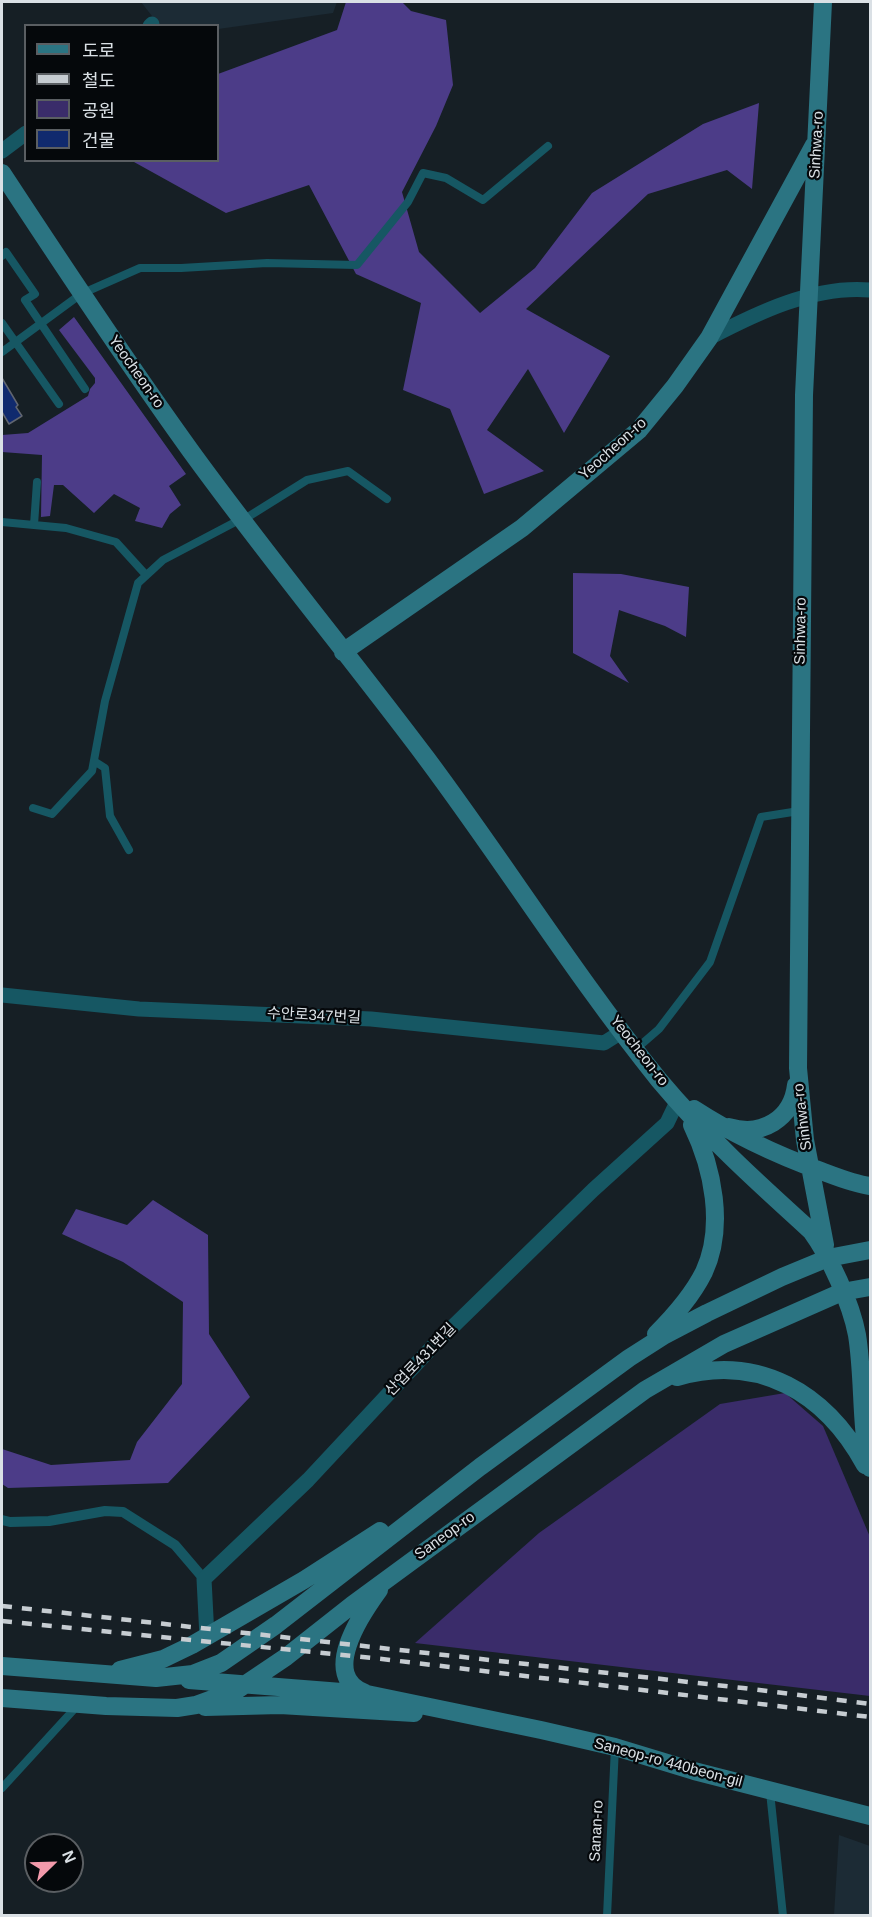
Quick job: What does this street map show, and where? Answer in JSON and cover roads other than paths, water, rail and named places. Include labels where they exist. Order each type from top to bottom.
[{"type":"main road","name":"Sinhwa-ro","points":[[823,2],[804,395],[798,1068],[809,1167],[828,1258]]},
{"type":"main road","name":"Yeocheon-ro","points":[[343,652],[522,528],[639,430],[675,386],[708,338],[817,139]]},
{"type":"main road","name":"Yeocheon-ro","points":[[2,173],[81,294],[191,452],[427,759],[636,1049],[660,1080],[732,1159],[811,1231],[828,1258],[850,1311],[857,1336],[864,1432],[870,1468]]},
{"type":"main road","points":[[715,1123],[734,1129],[746,1129],[768,1125],[778,1120],[791,1104],[798,1068]]},
{"type":"main road","points":[[660,1080],[687,1104],[742,1138],[809,1167],[870,1186]]},
{"type":"main road","points":[[629,1358],[678,1311],[704,1271],[711,1250],[714,1200],[710,1174],[703,1147],[678,1100]]},
{"type":"main road","points":[[2,1666],[156,1678],[185,1675],[208,1669],[276,1625],[480,1467],[629,1358],[707,1313],[782,1277],[870,1241]]},
{"type":"main road","points":[[828,1258],[870,1250]]},
{"type":"main road","points":[[842,1292],[870,1280]]},
{"type":"main road","name":"Saneop-ro","points":[[2,1698],[177,1708],[215,1699],[249,1683],[286,1658],[388,1578],[645,1390],[724,1344],[842,1292],[870,1287]]},
{"type":"main road","points":[[645,1390],[669,1379],[711,1370],[749,1371],[778,1379],[804,1395],[836,1424],[860,1456],[870,1475]]},
{"type":"main road","points":[[84,1673],[115,1671],[179,1652],[304,1580],[480,1467]]},
{"type":"main road","points":[[367,1694],[354,1689],[347,1681],[344,1660],[356,1626],[388,1578]]},
{"type":"main road","points":[[276,1625],[248,1652],[243,1671],[249,1683],[263,1697],[280,1705]]},
{"type":"main road","name":"Saneop-ro 440beon-gil","points":[[156,1678],[249,1683],[367,1694],[541,1730],[870,1816]]},
{"type":"main road","name":"Saneop-ro 440beon-gil","points":[[177,1708],[280,1705],[464,1714]]},
{"type":"street","points":[[2,151],[24,134]]},
{"type":"street","points":[[708,338],[750,316],[809,296],[854,288],[870,290]]},
{"type":"street","name":"수안로347번길","points":[[2,995],[140,1009],[371,1019],[604,1043],[623,1031]]},
{"type":"street","name":"산업로431번길","points":[[204,1579],[308,1480],[476,1304],[593,1190],[667,1123],[678,1100]]},
{"type":"street","points":[[2,1520],[50,1521],[105,1511],[123,1512],[175,1545],[204,1579],[207,1637]]},
{"type":"lane","points":[[2,352],[81,294],[140,268],[267,263],[357,265],[408,202],[423,173],[446,178],[483,201],[548,146]]},
{"type":"lane","points":[[3,251],[35,294],[25,300],[85,389]]},
{"type":"lane","points":[[2,323],[60,404]]},
{"type":"lane","points":[[33,808],[52,814],[92,771],[105,701],[138,583],[163,560],[243,519],[307,480],[348,471],[387,500]]},
{"type":"lane","points":[[34,525],[37,482]]},
{"type":"lane","points":[[2,522],[66,528],[116,542],[146,575]]},
{"type":"lane","points":[[94,761],[105,768],[110,816],[129,850]]},
{"type":"lane","points":[[636,1049],[659,1029],[710,962],[761,817],[799,811]]},
{"type":"lane","points":[[2,1788],[79,1704]]},
{"type":"lane","name":"Sanan-ro","points":[[607,1916],[615,1748]]},
{"type":"lane","points":[[770,1790],[783,1916]]},
{"type":"railway","points":[[2,1606],[870,1704]]},
{"type":"railway","points":[[2,1621],[382,1659],[870,1717]]}]
